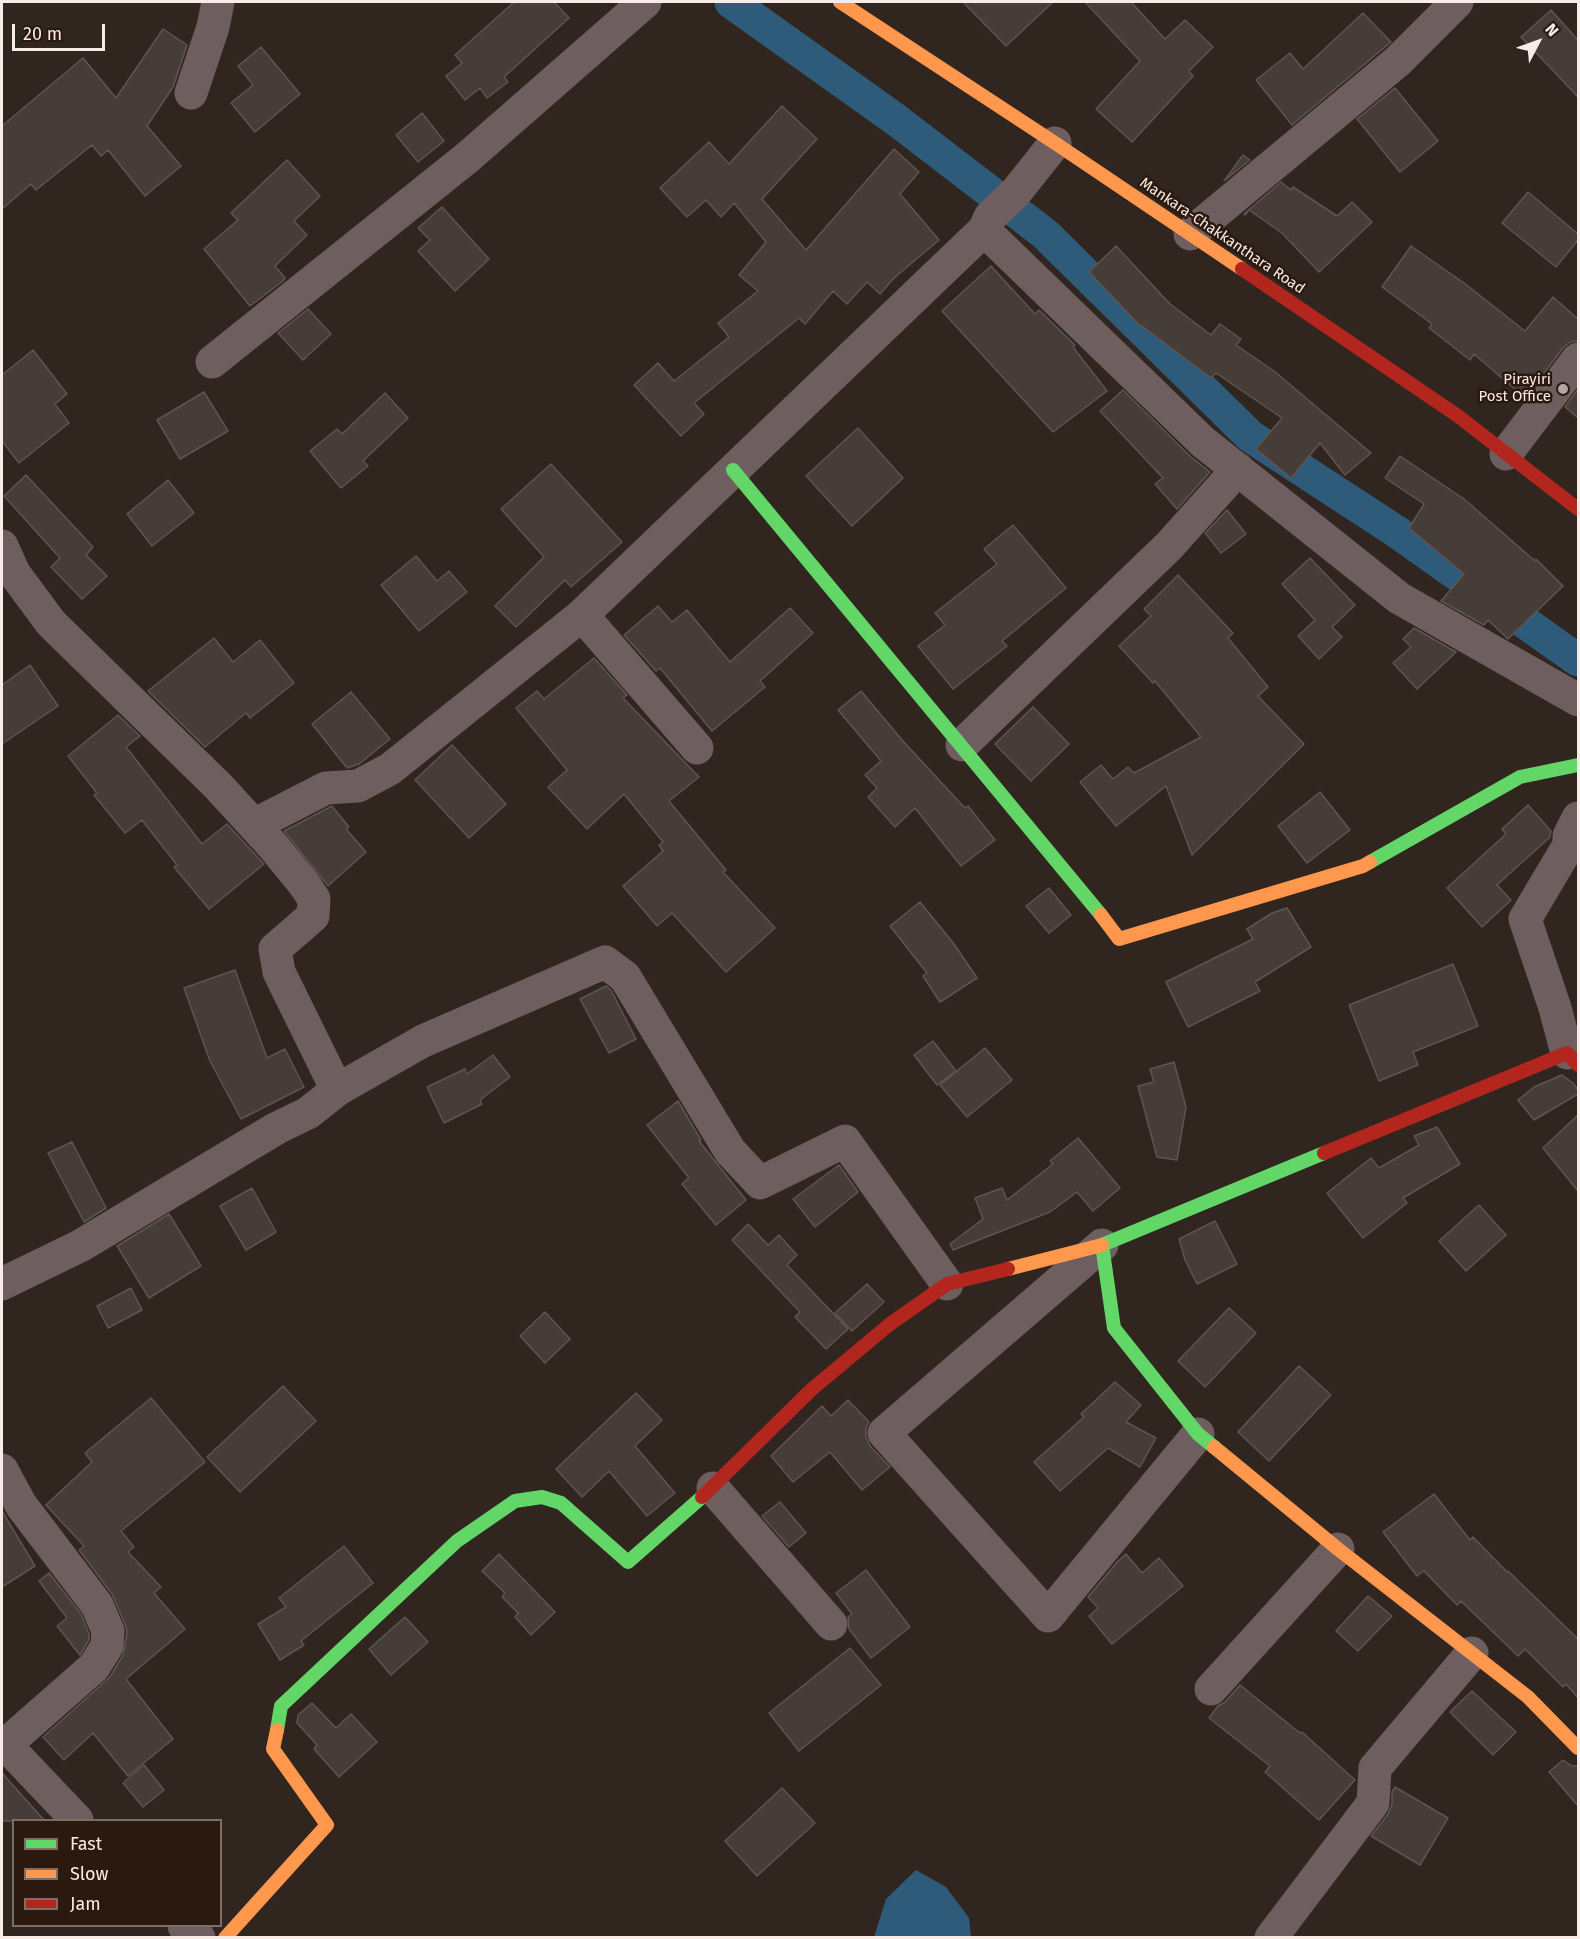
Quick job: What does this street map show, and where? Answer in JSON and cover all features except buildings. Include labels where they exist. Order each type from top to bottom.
[{"type":"street","points":[[191,93],[213,27],[218,2]]},
{"type":"street","points":[[212,362],[468,157],[645,2]]},
{"type":"street","name":"Mankara-Chakkanthara Road","points":[[840,2],[1055,143],[1458,416],[1578,509]]},
{"type":"street","points":[[1190,234],[1398,61],[1457,2]]},
{"type":"street","points":[[254,825],[326,788],[358,786],[390,769],[582,615],[987,224],[1055,143]]},
{"type":"street","points":[[987,224],[1203,442],[1400,598],[1578,700]]},
{"type":"street","points":[[1506,454],[1578,359]]},
{"type":"street","points":[[962,745],[1169,546],[1238,469]]},
{"type":"street","points":[[733,471],[1081,889],[1119,939],[1363,866],[1520,777],[1578,765]]},
{"type":"street","points":[[2,546],[14,573],[51,623],[218,786],[254,825],[314,899],[314,916],[275,949],[279,972],[337,1090]]},
{"type":"street","points":[[582,615],[697,748]]},
{"type":"street","points":[[225,1938],[327,1825],[273,1749],[281,1706],[457,1541],[515,1501],[542,1497],[561,1503],[628,1562],[713,1488],[811,1390],[890,1324],[946,1284],[1102,1245],[1573,1059],[1525,919],[1569,845],[1569,836],[1578,818]]},
{"type":"street","points":[[2,1284],[80,1246],[277,1128],[308,1113],[337,1090],[423,1041],[605,962],[625,977],[730,1151],[760,1183],[845,1141],[946,1284]]},
{"type":"street","points":[[1102,1245],[884,1433],[1048,1616],[1198,1434]]},
{"type":"street","points":[[1102,1245],[1114,1328],[1198,1434],[1338,1549],[1528,1697],[1578,1748]]},
{"type":"street","points":[[2,1470],[11,1512],[97,1605],[108,1630],[107,1646],[94,1667],[3,1743],[75,1819]]},
{"type":"street","points":[[713,1488],[831,1624]]},
{"type":"street","points":[[1211,1689],[1338,1549]]},
{"type":"street","points":[[1271,1938],[1373,1803],[1376,1768],[1472,1653]]},
{"type":"street","points":[[185,1927],[199,1938]]},
{"type":"water","points":[[916,1870],[946,1887],[969,1918],[971,1937],[874,1937],[886,1899]]},
{"type":"waterway","points":[[731,2],[895,119],[1045,234],[1250,436],[1397,532],[1578,660]]},
{"type":"traffic: fast","points":[[733,470],[1101,915]]},
{"type":"traffic: fast","points":[[1370,862],[1520,777],[1578,765]]},
{"type":"traffic: fast","points":[[1214,1447],[1198,1434],[1114,1328],[1102,1245],[1324,1153]]},
{"type":"traffic: fast","points":[[277,1730],[281,1706],[457,1541],[515,1501],[542,1497],[561,1503],[628,1562],[702,1497]]},
{"type":"traffic: slow","points":[[840,2],[1242,269]]},
{"type":"traffic: slow","points":[[1101,915],[1119,939],[1370,862]]},
{"type":"traffic: slow","points":[[1008,1269],[1102,1245]]},
{"type":"traffic: slow","points":[[1214,1447],[1338,1549],[1528,1697],[1578,1748]]},
{"type":"traffic: slow","points":[[225,1938],[327,1825],[273,1749],[277,1730]]},
{"type":"traffic: jam","points":[[1242,269],[1458,416],[1578,509]]},
{"type":"traffic: jam","points":[[1324,1153],[1567,1053],[1578,1065]]},
{"type":"traffic: jam","points":[[702,1497],[811,1390],[890,1324],[947,1284],[1008,1269]]},
{"type":"place","name":"Pirayiri Post Office","points":[[1563,389]]}]
